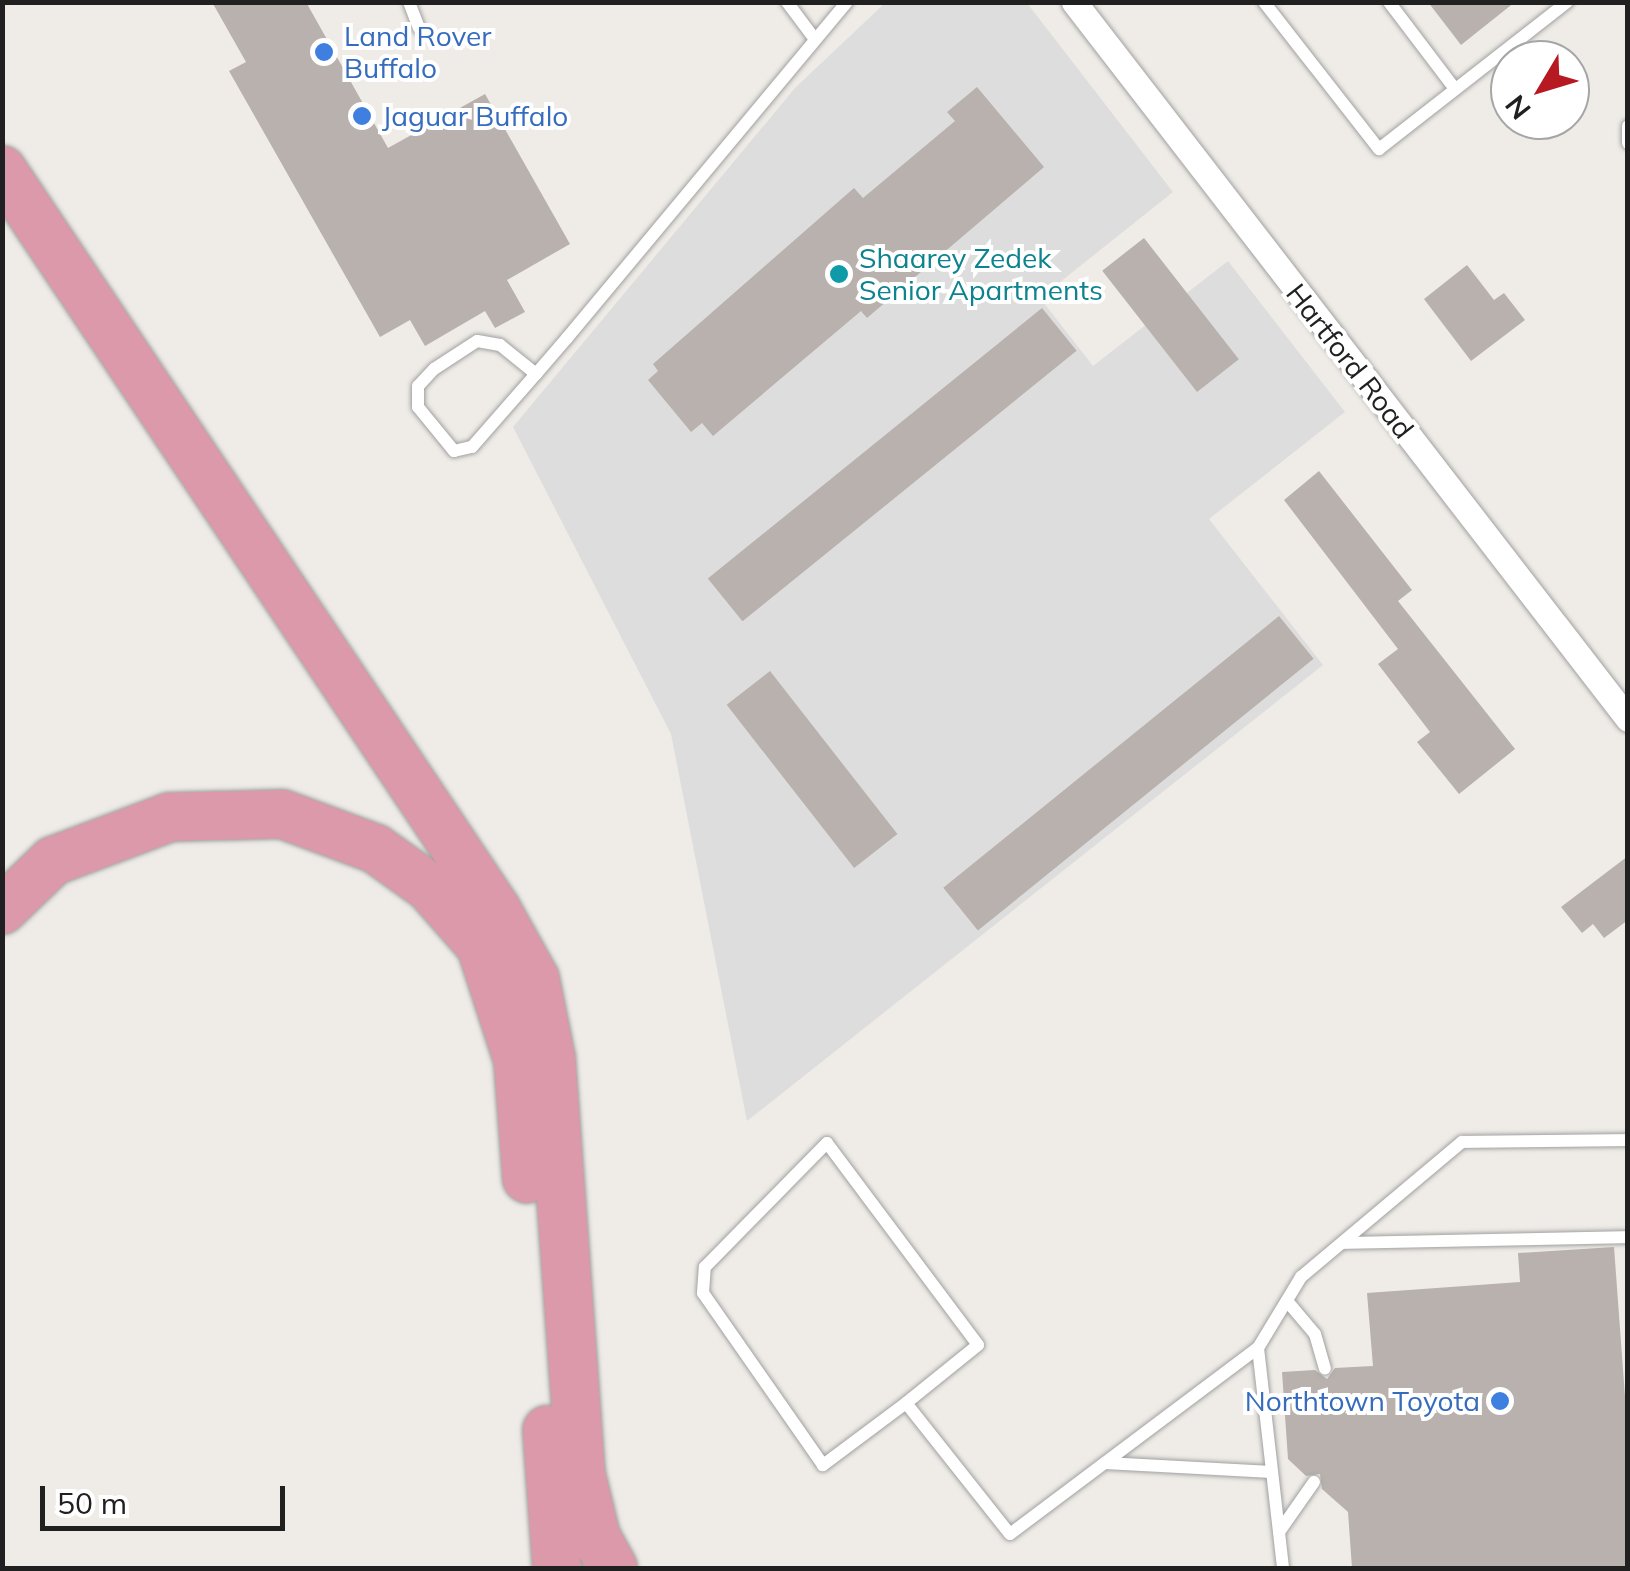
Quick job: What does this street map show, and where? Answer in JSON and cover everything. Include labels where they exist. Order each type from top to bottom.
[{"type":"highway","points":[[2,170],[487,895],[535,979],[552,1058],[581,1475],[596,1537],[613,1568]]},
{"type":"highway","points":[[2,910],[53,861],[170,817],[282,814],[376,849],[460,917],[501,994],[518,1060],[557,1568]]},
{"type":"street","name":"Hartford Road","points":[[1074,2],[1628,719]]},
{"type":"lane","points":[[410,2],[419,28]]},
{"type":"lane","points":[[786,2],[814,38]]},
{"type":"lane","points":[[536,374],[500,345],[477,342],[426,377],[418,386],[418,407],[454,451],[472,446],[536,374],[847,2]]},
{"type":"lane","points":[[1264,2],[1380,150],[1567,2]]},
{"type":"lane","points":[[1388,2],[1455,89]]},
{"type":"lane","points":[[1628,126],[1628,143]]},
{"type":"lane","points":[[906,1403],[1010,1534],[1258,1348],[1301,1277],[1462,1142],[1628,1140]]},
{"type":"lane","points":[[827,1143],[978,1345],[906,1403],[823,1465],[703,1293],[705,1268],[827,1143]]},
{"type":"lane","points":[[1344,1243],[1628,1236]]},
{"type":"lane","points":[[1288,1301],[1314,1334],[1326,1369]]},
{"type":"lane","points":[[1258,1348],[1283,1568]]},
{"type":"lane","points":[[1105,1463],[1272,1472]]},
{"type":"lane","points":[[1279,1532],[1314,1482]]},
{"type":"shaded area","points":[[885,3],[1027,3],[1173,192],[1040,298],[1093,366],[1228,261],[1345,412],[1209,519],[1323,665],[747,1121],[671,734],[513,427],[795,88]]},
{"type":"building","points":[[212,2],[306,2],[388,148],[485,94],[570,244],[507,280],[525,312],[495,328],[485,311],[425,346],[410,320],[380,337],[229,71],[246,62]]},
{"type":"building","points":[[1428,2],[1515,2],[1461,45]]},
{"type":"building","name":"Shaarey Zedek Senior Apartments","points":[[977,87],[1044,167],[867,318],[861,311],[713,436],[702,423],[691,432],[648,380],[658,371],[653,364],[854,188],[863,198],[955,121],[947,112]]},
{"type":"building","points":[[1144,238],[1239,359],[1197,392],[1102,271]]},
{"type":"building","points":[[1467,265],[1494,300],[1504,293],[1525,320],[1471,361],[1424,299]]},
{"type":"building","points":[[1042,308],[1077,351],[742,621],[708,579]]},
{"type":"building","points":[[1319,471],[1412,590],[1398,601],[1515,749],[1459,794],[1417,742],[1430,732],[1378,664],[1398,649],[1284,500]]},
{"type":"building","points":[[1279,616],[1314,659],[978,931],[943,888]]},
{"type":"building","points":[[770,671],[897,834],[854,868],[727,705]]},
{"type":"building","points":[[1628,856],[1628,920],[1604,938],[1593,924],[1582,933],[1561,907]]},
{"type":"building","name":"Northtown Toyota","points":[[1614,1247],[1628,1437],[1628,1568],[1352,1568],[1348,1512],[1322,1489],[1320,1474],[1306,1476],[1288,1459],[1282,1372],[1315,1370],[1327,1379],[1335,1368],[1373,1366],[1367,1293],[1520,1282],[1518,1253]]},
{"type":"place","name":"Land Rover Buffalo","points":[[324,52]]},
{"type":"place","name":"Jaguar Buffalo","points":[[362,116]]},
{"type":"place","name":"Shaarey Zedek Senior Apartments","points":[[839,274]]},
{"type":"place","name":"Northtown Toyota","points":[[1500,1401]]}]
